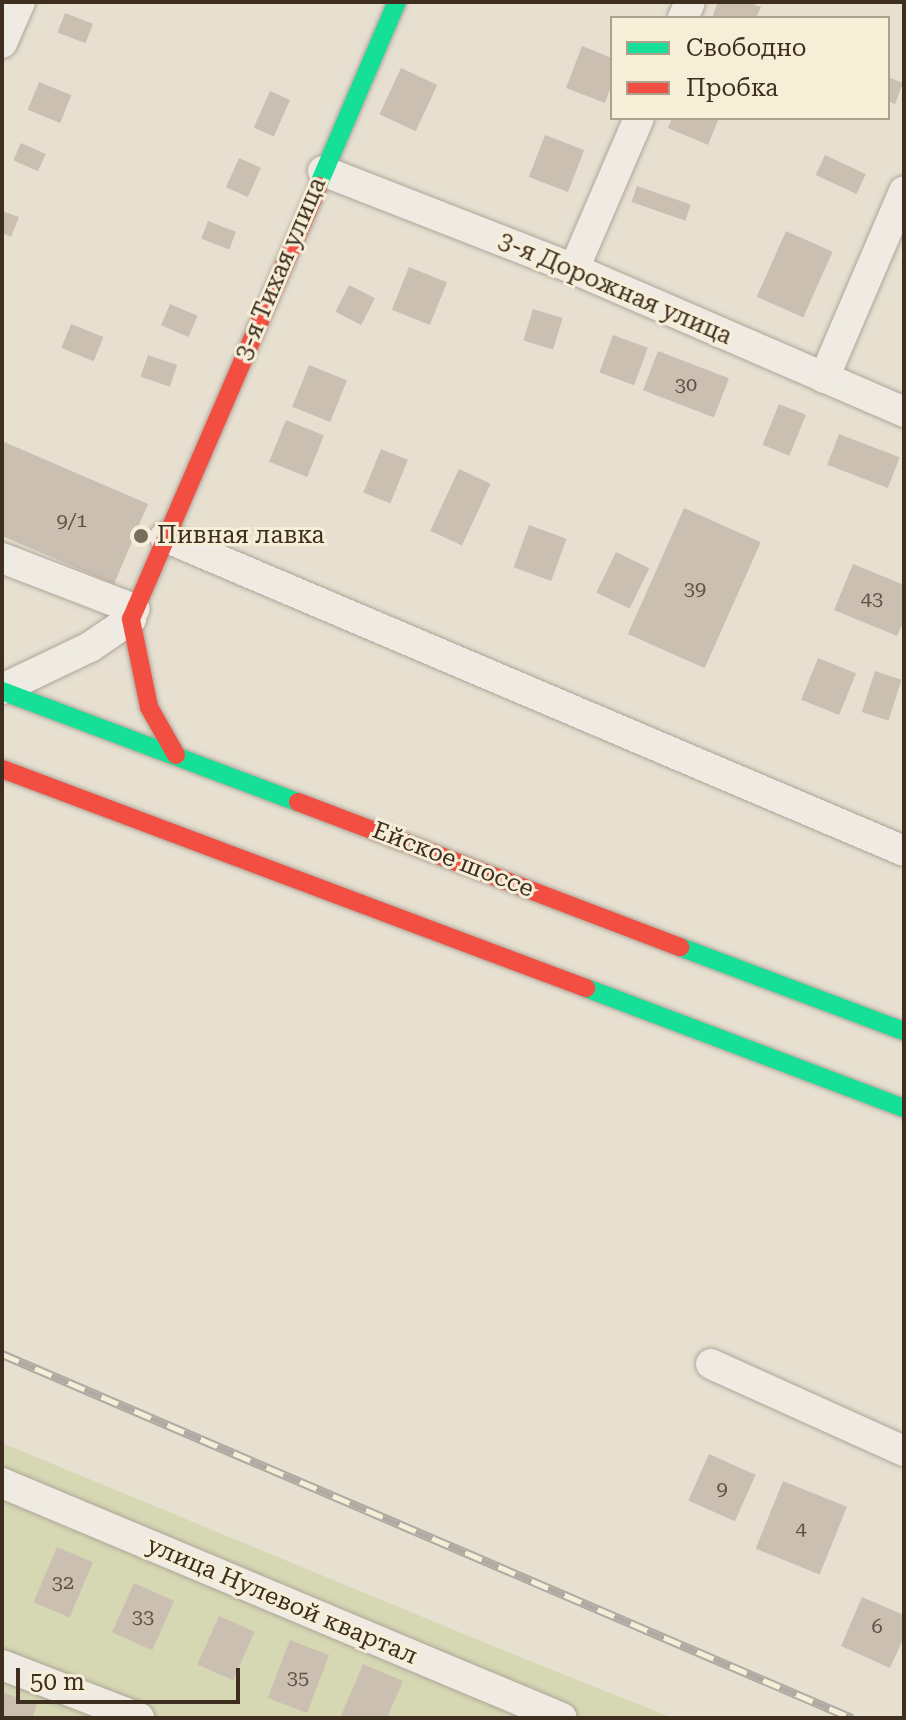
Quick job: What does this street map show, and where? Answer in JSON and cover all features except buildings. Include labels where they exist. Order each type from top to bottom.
[{"type":"main road","name":"3-я Тихая улица","points":[[132,614],[397,2]]},
{"type":"main road","points":[[132,614],[149,707],[176,755]]},
{"type":"main road","name":"Ейское шоссе","points":[[2,690],[904,1031]]},
{"type":"main road","points":[[2,769],[904,1108]]},
{"type":"street","points":[[2,43],[20,2]]},
{"type":"street","points":[[574,269],[638,120]]},
{"type":"street","name":"3-я Дорожная улица","points":[[323,171],[574,269],[904,412]]},
{"type":"street","points":[[824,378],[904,191]]},
{"type":"street","points":[[165,537],[904,851]]},
{"type":"street","points":[[2,558],[132,614],[90,647],[2,690]]},
{"type":"street","points":[[711,1364],[904,1451]]},
{"type":"street","name":"улица Нулевой квартал","points":[[2,1483],[562,1718]]},
{"type":"street","points":[[2,1665],[139,1718]]},
{"type":"green space","points":[[2,1443],[532,1662],[673,1718],[2,1718]]},
{"type":"railway","points":[[2,1354],[852,1718]]},
{"type":"traffic: fast","points":[[318,186],[397,2]]},
{"type":"traffic: fast","points":[[2,691],[298,802]]},
{"type":"traffic: fast","points":[[680,947],[904,1031]]},
{"type":"traffic: fast","points":[[586,988],[904,1108]]},
{"type":"traffic: jam","points":[[176,755],[149,707],[131,619],[318,186]]},
{"type":"traffic: jam","points":[[2,769],[586,988]]},
{"type":"traffic: jam","points":[[298,802],[680,947]]},
{"type":"place","name":"Пивная лавка","points":[[141,536]]}]
